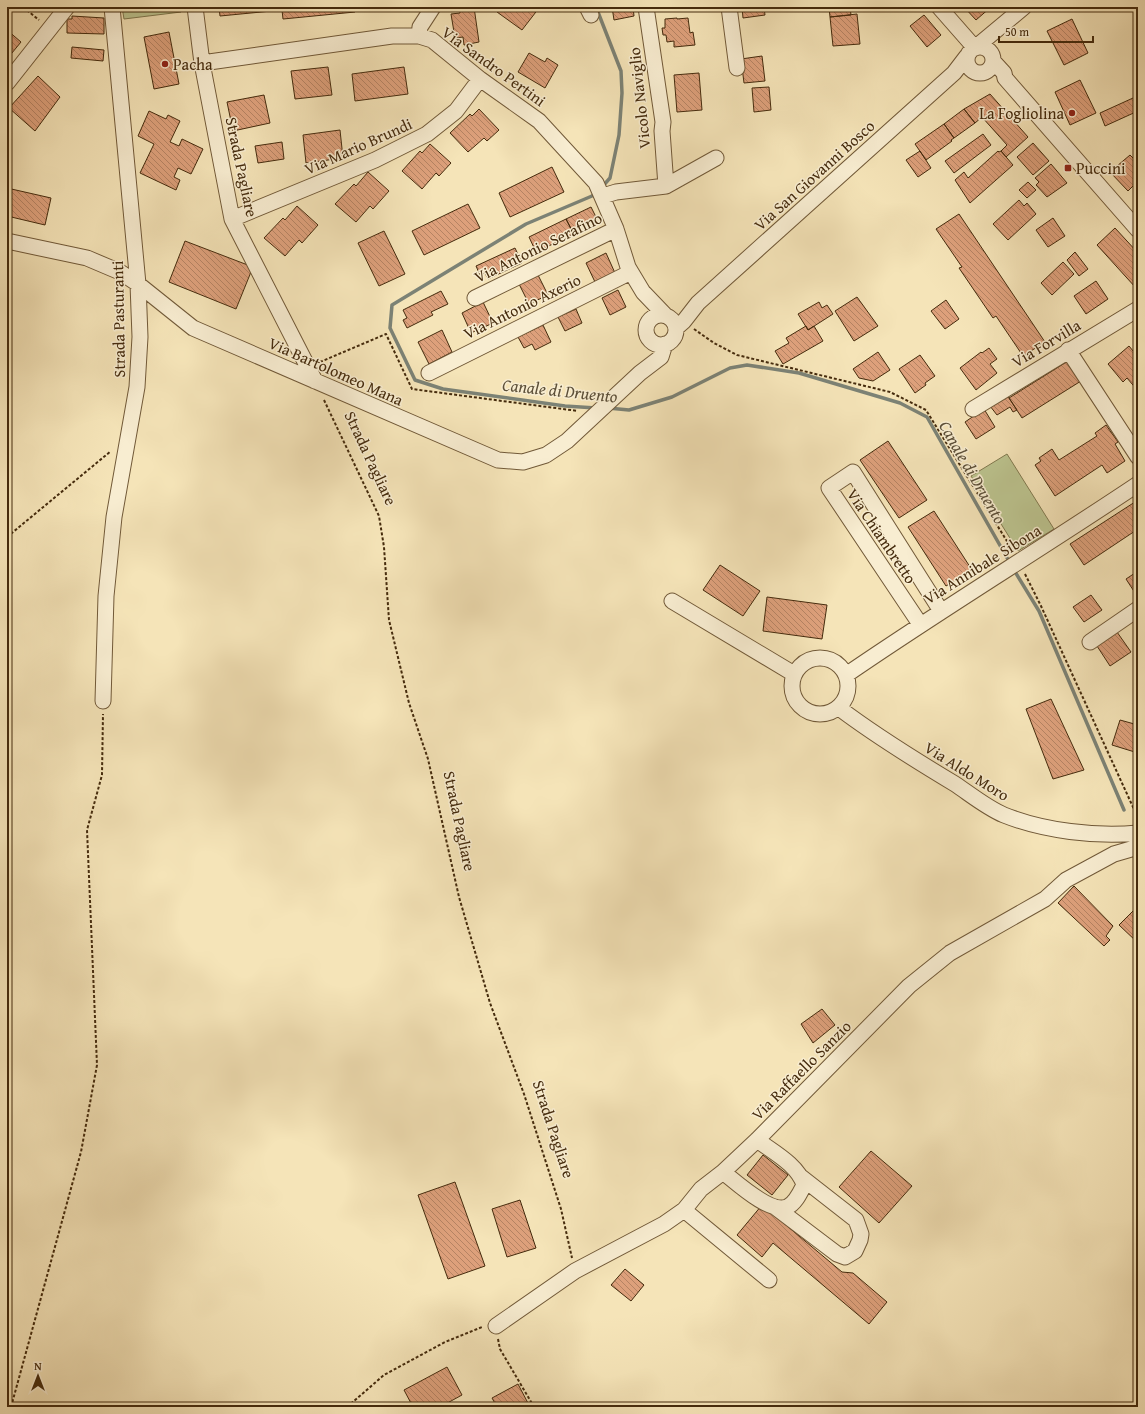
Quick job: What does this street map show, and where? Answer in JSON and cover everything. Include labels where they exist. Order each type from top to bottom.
[{"type":"street","points":[[7,83],[67,7]]},
{"type":"street","name":"Strada Pasturanti","points":[[103,701],[106,596],[114,517],[137,387],[140,336],[138,284],[112,7]]},
{"type":"street","name":"Strada Pagliare","points":[[195,7],[202,63],[232,219],[315,381]]},
{"type":"street","points":[[419,36],[420,27],[434,7]]},
{"type":"street","name":"Vicolo Naviglio","points":[[646,7],[664,122],[662,131],[666,186]]},
{"type":"street","points":[[729,7],[737,68]]},
{"type":"street","points":[[939,7],[980,52],[1004,73],[1005,78],[1138,230]]},
{"type":"street","points":[[979,72],[968,65],[980,52],[992,35],[1024,7]]},
{"type":"street","name":"Via Sandro Pertini","points":[[202,63],[392,36],[419,36],[432,40],[480,79],[539,121],[600,191],[616,229],[631,272],[643,292],[674,320]]},
{"type":"street","points":[[979,72],[990,68],[980,52]]},
{"type":"street","name":"Via San Giovanni Bosco","points":[[674,320],[698,303],[954,73],[980,52]]},
{"type":"street","points":[[954,73],[979,72],[1005,78]]},
{"type":"street","name":"Via Mario Brundi","points":[[232,219],[375,160],[427,134],[456,111],[480,79]]},
{"type":"street","points":[[600,191],[616,192],[666,186],[716,158]]},
{"type":"street","name":"Via Antonio Serafino","points":[[475,298],[616,229]]},
{"type":"street","name":"Via Bartolomeo Mana","points":[[7,241],[87,258],[120,272],[138,284],[193,328],[498,460],[523,462],[546,455],[567,442],[640,373],[661,357],[665,344]]},
{"type":"street","name":"Via Antonio Axerio","points":[[429,373],[631,272]]},
{"type":"street","name":"Via Sandro Pertini","points":[[643,292],[648,333]]},
{"type":"street","name":"Via Forvilla","points":[[973,409],[1068,350],[1138,309]]},
{"type":"street","points":[[655,316],[674,320],[674,337],[665,344],[657,344],[648,333],[648,323],[655,316]]},
{"type":"street","name":"Via Bartolomeo Mana","points":[[640,373],[649,354],[648,333]]},
{"type":"street","points":[[1068,350],[1138,457]]},
{"type":"street","name":"Via Chiambretto","points":[[920,624],[829,488],[853,472],[941,611]]},
{"type":"street","name":"Via Annibale Sibona","points":[[846,675],[920,624],[1138,484]]},
{"type":"street","points":[[672,601],[794,674]]},
{"type":"street","points":[[1090,642],[1138,609]]},
{"type":"street","points":[[820,658],[835,663],[846,675],[848,684],[847,693],[839,708],[824,714],[807,712],[799,705],[793,696],[791,685],[794,674],[805,662],[820,658]]},
{"type":"street","name":"Via Aldo Moro","points":[[839,708],[869,730],[1003,815],[1076,832],[1117,835],[1138,833]]},
{"type":"street","name":"Via Raffaello Sanzio","points":[[496,1326],[575,1271],[664,1224],[684,1210],[701,1189],[724,1172],[757,1140],[909,986],[950,953],[1045,899],[1066,880],[1114,854],[1138,847]]},
{"type":"street","points":[[757,1140],[796,1170],[804,1185],[792,1204],[786,1208],[775,1207]]},
{"type":"street","points":[[724,1172],[746,1191],[775,1207],[837,1254],[845,1257],[855,1251],[861,1234],[856,1220],[801,1177]]},
{"type":"street","points":[[684,1210],[769,1280]]},
{"type":"path","points":[[23,7],[50,29]]},
{"type":"path","points":[[674,320],[737,355],[890,392],[926,410],[1014,565],[1041,606],[1138,818]]},
{"type":"path","name":"Strada Pagliare","points":[[315,381],[379,516],[384,547],[389,620],[409,703],[428,759],[459,897],[490,1003],[524,1094],[562,1210],[575,1271]]},
{"type":"path","points":[[7,537],[129,436]]},
{"type":"path","points":[[11,1407],[81,1152],[96,1065],[87,830],[102,775],[103,701]]},
{"type":"path","points":[[347,1407],[384,1375],[438,1346],[479,1327],[496,1326],[500,1349],[534,1407]]},
{"type":"green space","points":[[122,7],[176,7],[181,12],[124,19]]},
{"type":"green space","points":[[1007,454],[1054,529],[1018,551],[971,476]]},
{"type":"building","points":[[219,7],[354,7],[355,12],[283,19],[282,10],[220,16]]},
{"type":"building","points":[[459,7],[474,7],[479,42],[464,45],[463,37],[455,38],[451,14],[460,13]]},
{"type":"building","points":[[501,7],[539,8],[522,30],[497,12]]},
{"type":"building","points":[[612,7],[633,7],[634,16],[614,20]]},
{"type":"building","points":[[742,7],[764,7],[765,15],[743,18]]},
{"type":"building","points":[[829,7],[850,7],[851,15],[830,17]]},
{"type":"building","points":[[964,7],[991,7],[976,20]]},
{"type":"building","points":[[857,14],[860,44],[833,46],[830,17]]},
{"type":"building","points":[[924,15],[941,35],[927,47],[910,26]]},
{"type":"building","points":[[72,16],[104,18],[104,34],[67,33],[67,19],[72,19]]},
{"type":"building","points":[[688,18],[690,33],[693,32],[695,45],[674,47],[674,41],[667,42],[666,35],[663,35],[662,28],[665,28],[665,19]]},
{"type":"building","points":[[1072,19],[1088,53],[1064,65],[1047,31]]},
{"type":"building","points":[[7,30],[21,42],[7,59]]},
{"type":"building","points":[[169,32],[179,84],[154,89],[144,37]]},
{"type":"building","points":[[72,47],[104,50],[103,61],[71,58]]},
{"type":"building","points":[[529,53],[545,62],[547,58],[558,65],[545,88],[518,72]]},
{"type":"building","points":[[762,56],[765,81],[744,83],[741,59]]},
{"type":"building","points":[[328,67],[332,95],[295,99],[291,71]]},
{"type":"building","points":[[404,67],[408,94],[355,101],[352,74]]},
{"type":"building","points":[[699,73],[702,110],[677,112],[674,75]]},
{"type":"building","points":[[38,76],[60,97],[35,131],[9,108]]},
{"type":"building","points":[[1080,80],[1096,113],[1070,125],[1055,92]]},
{"type":"building","points":[[769,87],[771,110],[754,112],[752,88]]},
{"type":"building","points":[[990,94],[1028,137],[1006,157],[1001,151],[1007,145],[982,117],[975,123],[964,109]]},
{"type":"building","points":[[264,95],[270,123],[233,131],[227,102]]},
{"type":"building","points":[[1133,98],[1138,111],[1105,126],[1100,113]]},
{"type":"building","points":[[479,109],[499,130],[487,141],[484,138],[468,152],[450,133],[470,114],[472,116]]},
{"type":"building","points":[[964,109],[975,123],[954,138],[944,124]]},
{"type":"building","points":[[149,111],[166,119],[168,115],[180,121],[170,142],[179,146],[182,139],[203,149],[191,174],[178,168],[174,177],[180,180],[176,190],[140,173],[154,144],[138,136]]},
{"type":"building","points":[[944,124],[954,138],[926,160],[915,144]]},
{"type":"building","points":[[340,130],[343,158],[306,163],[303,135]]},
{"type":"building","points":[[983,134],[991,145],[954,173],[945,161]]},
{"type":"building","points":[[282,142],[284,159],[258,163],[255,146]]},
{"type":"building","points":[[1033,143],[1049,161],[1033,175],[1017,157]]},
{"type":"building","points":[[430,144],[451,163],[439,176],[436,173],[422,189],[402,171],[420,151],[422,153]]},
{"type":"building","points":[[920,151],[931,168],[918,177],[906,160]]},
{"type":"building","points":[[998,151],[1001,151],[1013,165],[970,203],[955,180],[964,172],[968,178]]},
{"type":"building","points":[[1130,155],[1138,163],[1138,181],[1128,191],[1110,172]]},
{"type":"building","points":[[1051,164],[1067,183],[1047,197],[1036,185],[1039,182],[1035,178]]},
{"type":"building","points":[[552,167],[564,192],[510,217],[499,193]]},
{"type":"building","points":[[368,172],[389,191],[373,209],[370,206],[356,222],[335,204],[354,184],[356,186]]},
{"type":"building","points":[[1028,182],[1036,190],[1027,198],[1019,190]]},
{"type":"building","points":[[7,188],[51,198],[45,225],[7,216]]},
{"type":"building","points":[[1019,200],[1024,206],[1027,203],[1036,214],[1008,240],[993,224]]},
{"type":"building","points":[[468,204],[480,228],[424,255],[412,231]]},
{"type":"building","points":[[297,206],[318,225],[302,243],[299,240],[285,256],[264,238],[283,218],[285,220]]},
{"type":"building","points":[[591,207],[597,219],[572,231],[566,219]]},
{"type":"building","points":[[959,214],[1045,342],[1023,356],[996,316],[993,318],[959,268],[962,267],[936,229]]},
{"type":"building","points":[[1053,218],[1065,236],[1048,247],[1036,230]]},
{"type":"building","points":[[566,219],[574,234],[536,252],[529,237]]},
{"type":"building","points":[[1115,228],[1138,253],[1138,285],[1136,288],[1097,245]]},
{"type":"building","points":[[384,231],[405,274],[379,286],[358,243]]},
{"type":"building","points":[[185,241],[253,267],[236,309],[169,282]]},
{"type":"building","points":[[515,248],[522,263],[488,279],[485,273],[480,275],[476,266]]},
{"type":"building","points":[[1075,252],[1088,269],[1079,276],[1067,260]]},
{"type":"building","points":[[606,253],[615,273],[595,282],[586,263]]},
{"type":"building","points":[[1063,262],[1074,274],[1052,295],[1041,283]]},
{"type":"building","points":[[538,275],[548,295],[529,304],[519,284]]},
{"type":"building","points":[[1096,281],[1108,299],[1086,314],[1074,296]]},
{"type":"building","points":[[618,290],[626,307],[610,315],[602,298]]},
{"type":"building","points":[[441,291],[448,304],[431,312],[433,315],[407,328],[403,320],[407,318],[403,310]]},
{"type":"building","points":[[857,297],[878,326],[854,341],[835,311]]},
{"type":"building","points":[[946,300],[959,319],[945,329],[931,311]]},
{"type":"building","points":[[483,302],[493,323],[471,333],[462,313]]},
{"type":"building","points":[[819,302],[822,308],[827,305],[833,314],[808,330],[798,314]]},
{"type":"building","points":[[576,309],[582,323],[565,331],[558,317]]},
{"type":"building","points":[[543,325],[551,342],[535,350],[532,344],[524,348],[518,337]]},
{"type":"building","points":[[806,326],[808,330],[814,326],[823,341],[783,364],[775,351],[789,343],[786,338]]},
{"type":"building","points":[[442,330],[452,352],[429,364],[418,342]]},
{"type":"building","points":[[1129,346],[1138,357],[1138,391],[1127,378],[1123,382],[1108,364]]},
{"type":"building","points":[[989,348],[997,359],[990,364],[997,373],[976,390],[960,368],[981,352],[982,353]]},
{"type":"building","points":[[878,352],[890,370],[873,381],[859,378],[853,369]]},
{"type":"building","points":[[920,355],[935,376],[915,393],[899,369]]},
{"type":"building","points":[[1068,361],[1081,381],[1022,418],[1009,398]]},
{"type":"building","points":[[1007,395],[1017,410],[1013,412],[1010,407],[997,415],[990,406]]},
{"type":"building","points":[[984,409],[995,427],[976,439],[965,422]]},
{"type":"building","points":[[1106,425],[1118,442],[1115,444],[1125,461],[1107,473],[1102,465],[1055,496],[1035,465],[1041,461],[1039,458],[1052,449],[1059,460],[1097,436],[1095,433]]},
{"type":"building","points":[[888,441],[927,500],[899,518],[860,460]]},
{"type":"building","points":[[1138,500],[1138,529],[1084,565],[1070,544]]},
{"type":"building","points":[[934,511],[972,570],[946,586],[908,527]]},
{"type":"building","points":[[720,565],[760,591],[743,616],[703,590]]},
{"type":"building","points":[[1138,571],[1138,595],[1137,596],[1126,579]]},
{"type":"building","points":[[1091,595],[1102,610],[1084,622],[1073,607]]},
{"type":"building","points":[[767,597],[827,605],[822,639],[763,631]]},
{"type":"building","points":[[1117,632],[1131,652],[1110,666],[1097,646]]},
{"type":"building","points":[[1051,699],[1084,770],[1053,779],[1026,709]]},
{"type":"building","points":[[1120,720],[1138,725],[1138,753],[1112,745]]},
{"type":"building","points":[[1074,886],[1113,926],[1106,936],[1110,940],[1104,946],[1058,903]]},
{"type":"building","points":[[1138,906],[1138,941],[1137,942],[1119,925]]},
{"type":"building","points":[[822,1009],[835,1025],[813,1043],[801,1024]]},
{"type":"building","points":[[871,1151],[912,1186],[879,1223],[839,1187]]},
{"type":"building","points":[[763,1155],[788,1175],[772,1195],[747,1175]]},
{"type":"building","points":[[455,1182],[485,1266],[448,1279],[418,1195]]},
{"type":"building","points":[[520,1200],[536,1248],[507,1257],[492,1209]]},
{"type":"building","points":[[762,1205],[842,1272],[853,1273],[887,1302],[869,1324],[773,1243],[762,1257],[737,1235]]},
{"type":"building","points":[[625,1269],[644,1285],[631,1301],[611,1285]]},
{"type":"building","points":[[447,1367],[462,1395],[440,1407],[413,1407],[404,1390]]},
{"type":"building","points":[[518,1384],[530,1407],[497,1407],[492,1398]]},
{"type":"waterway","name":"Canale di Druento","points":[[596,7],[621,71],[622,93],[619,135],[610,178],[602,187]]},
{"type":"waterway","name":"Canale di Druento","points":[[596,193],[526,224],[392,305],[390,328],[415,380],[443,389],[565,406],[596,408]]},
{"type":"waterway","name":"Canale di Druento","points":[[608,408],[629,410],[672,397],[730,368],[747,365],[799,373],[900,403],[927,417],[1010,563]]},
{"type":"waterway","name":"Canale di Druento","points":[[1014,570],[1039,611],[1124,810]]},
{"type":"place","name":"Pacha","points":[[165,64]]},
{"type":"place","name":"La Fogliolina","points":[[1072,113]]},
{"type":"place","name":"Puccini","points":[[1068,168]]}]
